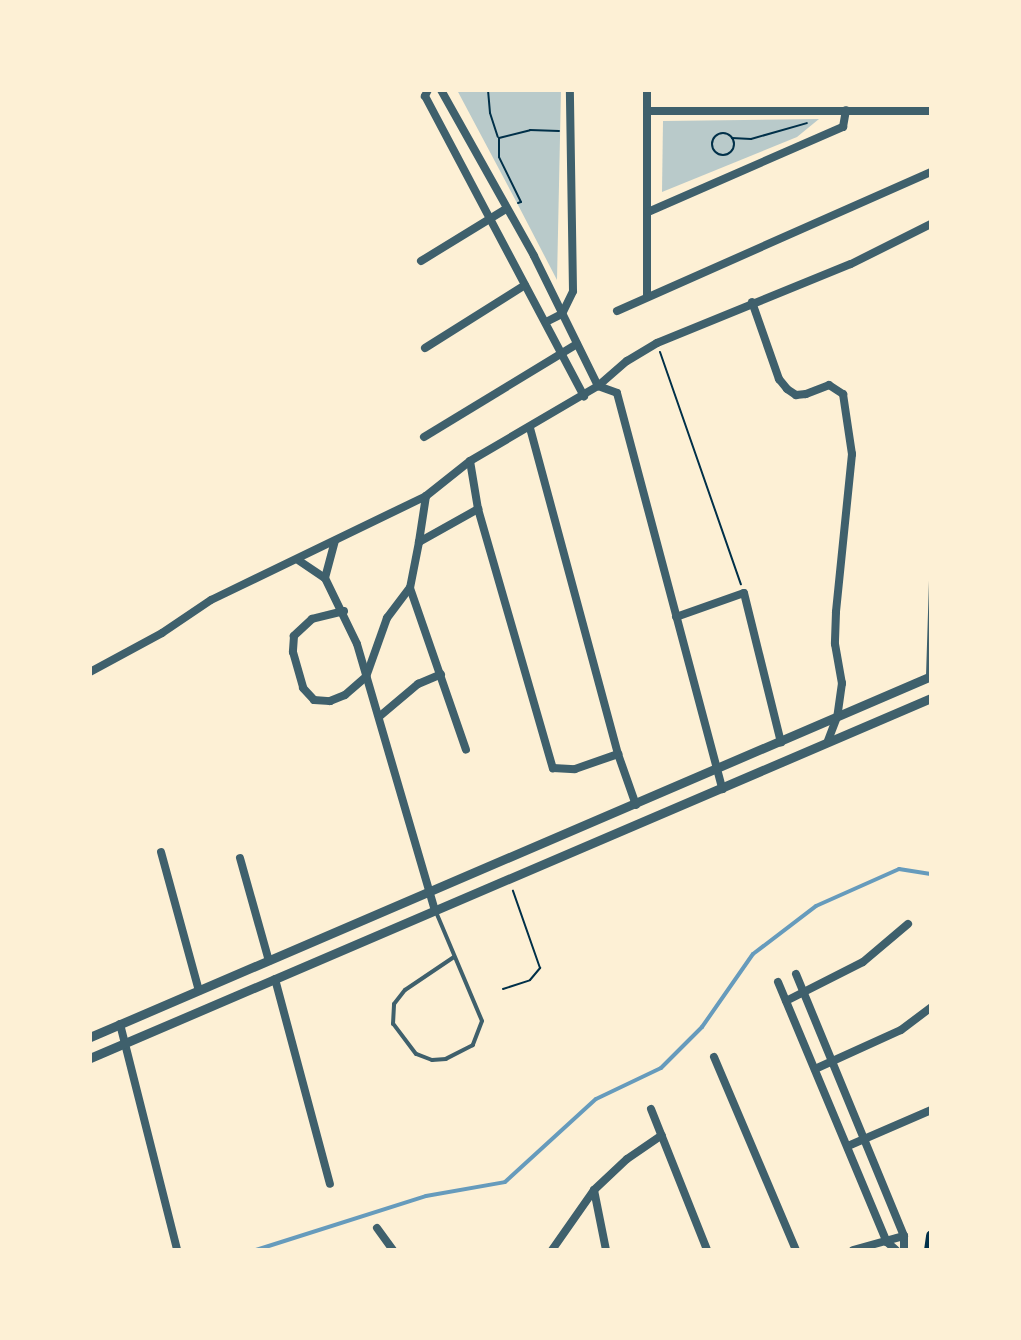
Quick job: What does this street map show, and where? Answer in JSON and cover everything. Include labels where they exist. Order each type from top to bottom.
[{"type":"main road","points":[[929,1250],[931,1235]]},
{"type":"street","points":[[441,90],[598,386],[617,393],[722,789]]},
{"type":"street","points":[[546,322],[562,314],[573,291],[570,90]]},
{"type":"street","points":[[647,90],[647,297]]},
{"type":"street","points":[[426,93],[584,396]]},
{"type":"street","points":[[648,212],[843,127],[846,110]]},
{"type":"street","points":[[647,111],[931,111]]},
{"type":"street","points":[[617,311],[931,172]]},
{"type":"street","points":[[421,261],[506,209]]},
{"type":"street","points":[[90,672],[162,633],[211,600],[426,496],[470,461],[584,396],[627,361],[657,343],[851,264],[931,224]]},
{"type":"street","points":[[425,348],[525,285]]},
{"type":"street","points":[[752,302],[779,379],[787,389],[796,395],[829,385],[843,394],[852,454],[836,612],[835,644],[842,683],[837,717],[828,740]]},
{"type":"street","points":[[424,437],[577,344]]},
{"type":"street","points":[[530,428],[618,754],[636,805]]},
{"type":"street","points":[[470,461],[478,509],[553,768],[575,769],[618,754]]},
{"type":"street","points":[[344,611],[312,619],[294,636],[293,652],[303,688],[314,700],[330,701],[345,695],[366,677],[387,618],[410,588],[426,496]]},
{"type":"street","points":[[419,542],[478,509]]},
{"type":"street","points":[[325,578],[335,541]]},
{"type":"street","points":[[298,560],[325,578],[344,611],[380,716],[435,910]]},
{"type":"street","points":[[410,588],[466,750]]},
{"type":"street","points":[[676,617],[744,593],[781,742]]},
{"type":"street","points":[[380,716],[418,684],[441,674]]},
{"type":"street","points":[[90,1037],[929,677]]},
{"type":"street","points":[[90,1058],[931,698]]},
{"type":"street","points":[[161,852],[199,991]]},
{"type":"street","points":[[240,858],[269,961]]},
{"type":"street","points":[[786,1001],[863,962],[908,924]]},
{"type":"street","points":[[796,974],[866,1138],[904,1236],[904,1250]]},
{"type":"street","points":[[275,979],[330,1184]]},
{"type":"street","points":[[778,982],[887,1242],[896,1250]]},
{"type":"street","points":[[815,1069],[901,1030],[931,1007]]},
{"type":"street","points":[[120,1024],[177,1250]]},
{"type":"street","points":[[714,1057],[796,1250]]},
{"type":"street","points":[[651,1109],[707,1250]]},
{"type":"street","points":[[848,1146],[931,1110]]},
{"type":"street","points":[[552,1250],[594,1190],[627,1159],[662,1135]]},
{"type":"street","points":[[594,1190],[606,1250]]},
{"type":"street","points":[[377,1228],[393,1250]]},
{"type":"street","points":[[853,1250],[904,1236]]},
{"type":"lane","points":[[929,677],[931,580]]},
{"type":"lane","points":[[435,910],[482,1021],[473,1045],[446,1059],[432,1060],[416,1054],[393,1024],[394,1004],[405,990],[454,957]]},
{"type":"path","points":[[488,90],[490,113],[499,138],[499,157],[521,202],[506,209]]},
{"type":"path","points":[[732,138],[733,149],[728,154],[714,153],[711,142],[722,133],[732,138],[751,139],[819,119]]},
{"type":"path","points":[[499,138],[530,130],[561,132]]},
{"type":"path","points":[[657,343],[744,593]]},
{"type":"path","points":[[503,989],[530,980],[540,968],[509,878]]},
{"type":"shaded area","points":[[457,90],[561,90],[557,280],[517,203]]},
{"type":"shaded area","points":[[819,119],[797,137],[662,192],[663,121]]},
{"type":"waterway","points":[[256,1250],[426,1196],[505,1182],[596,1099],[661,1068],[702,1027],[753,954],[816,906],[899,869],[931,874]]}]
